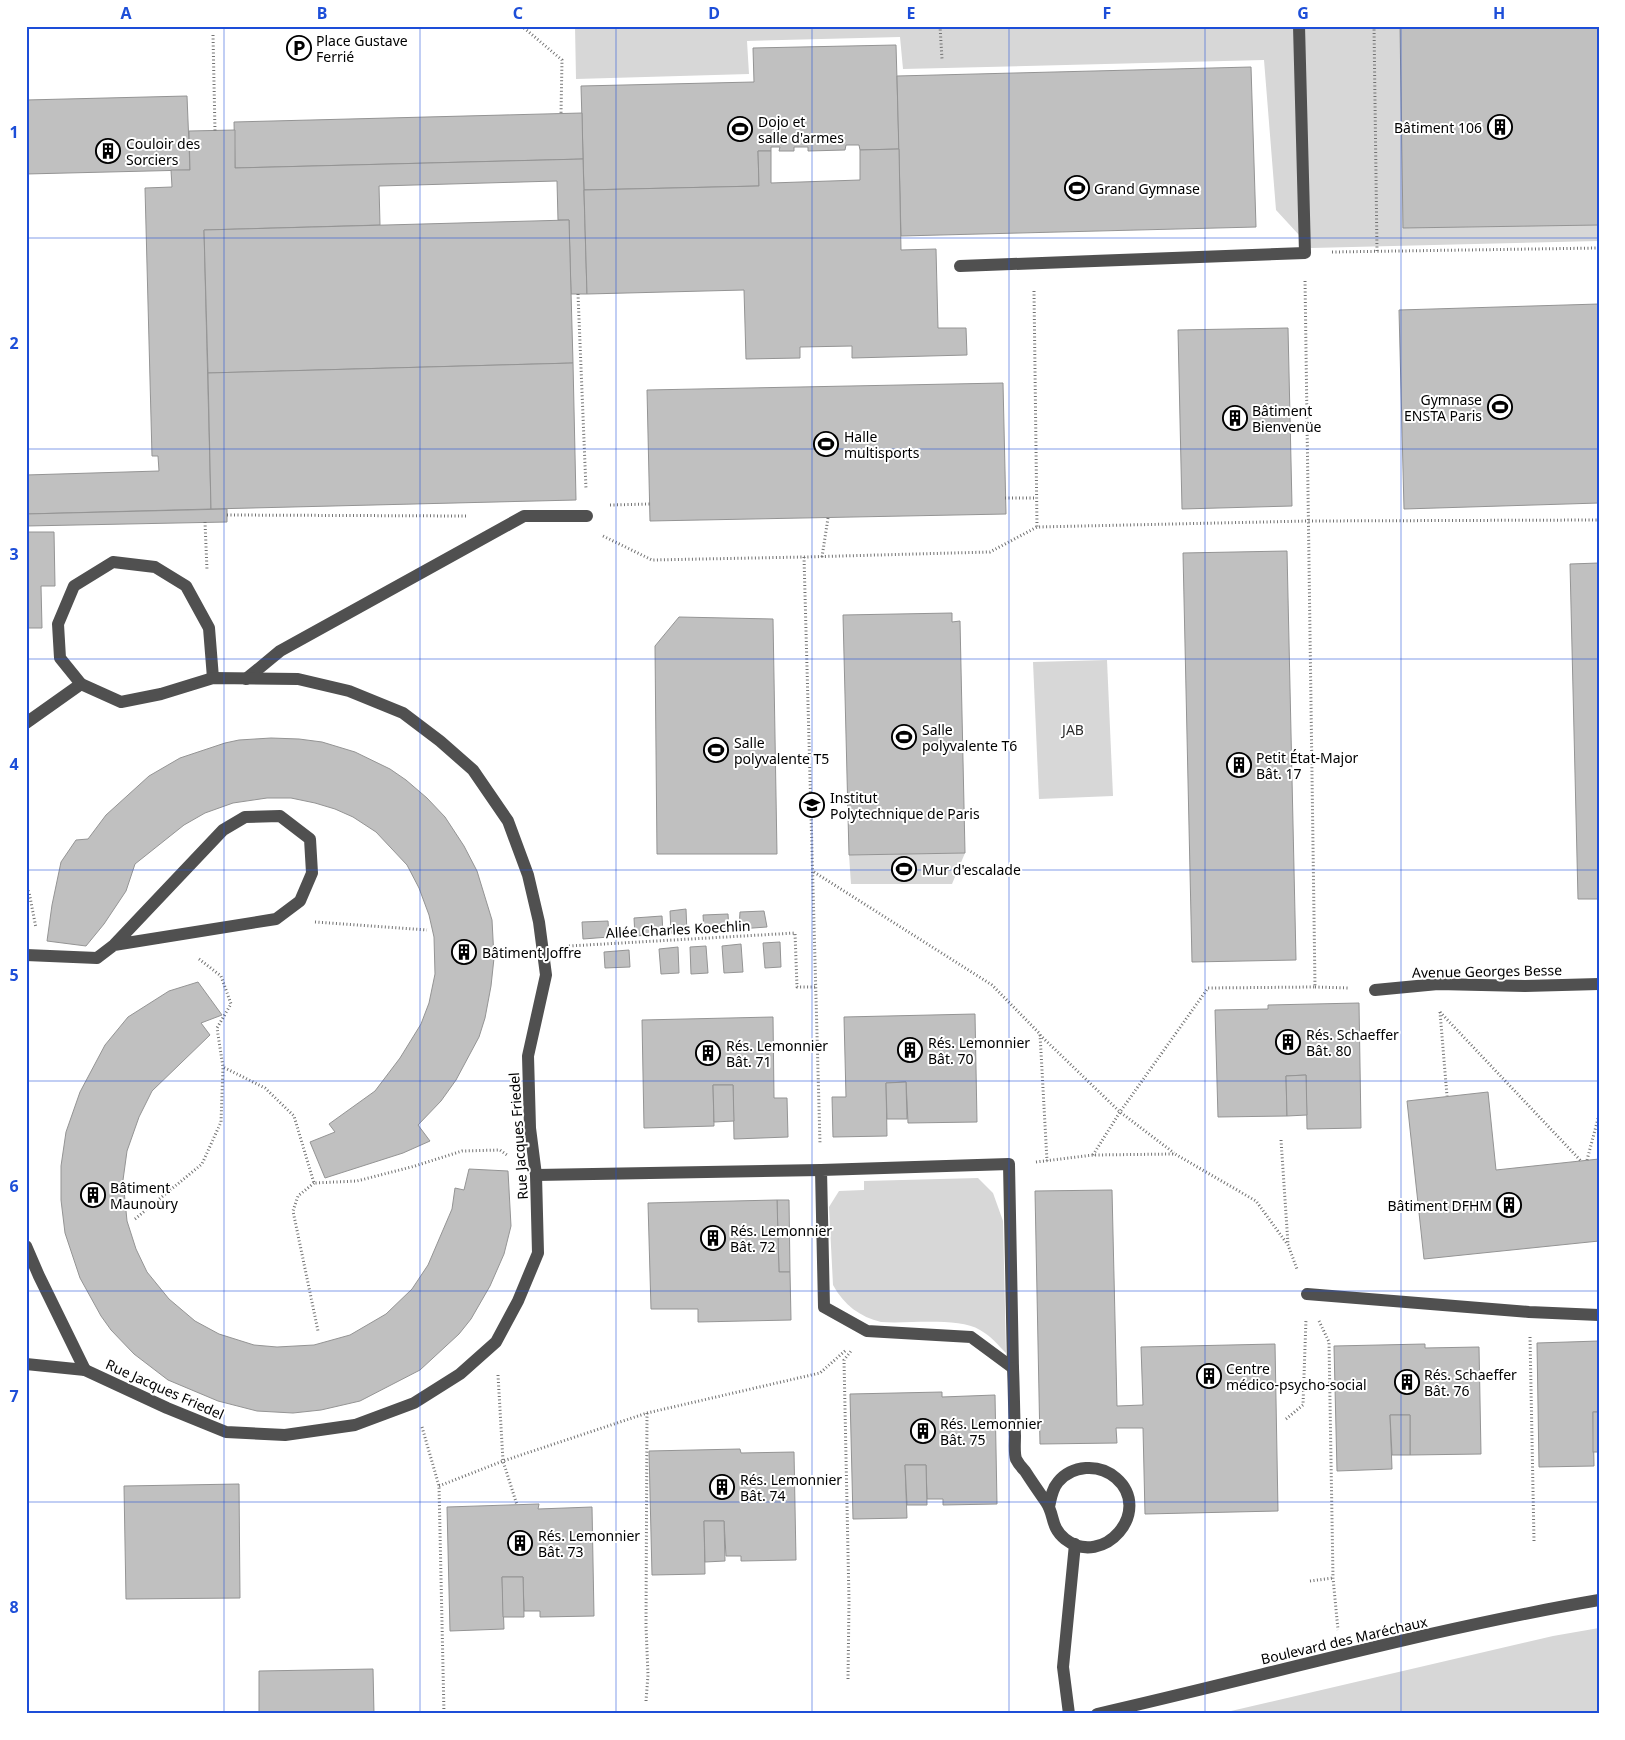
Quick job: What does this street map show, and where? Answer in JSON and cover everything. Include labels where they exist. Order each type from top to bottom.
[{"type":"street","points":[[960,266],[1304,253],[1300,26]]},
{"type":"street","points":[[246,679],[280,651],[524,516],[587,516]]},
{"type":"street","points":[[26,724],[81,684],[60,658],[58,624],[74,586],[113,562],[155,567],[186,586],[209,628],[213,678]]},
{"type":"street","name":"Rue Jacques Friedel","points":[[26,1364],[85,1370],[167,1408],[226,1432],[285,1435],[355,1425],[414,1402],[460,1374],[496,1342],[518,1301],[538,1253],[536,1175],[530,1128],[528,1056],[546,975],[539,922],[528,875],[508,822],[473,770],[440,740],[403,713],[349,691],[298,679],[213,678],[161,694],[121,702],[81,684]]},
{"type":"street","points":[[26,955],[97,958],[114,945],[222,830],[245,817],[280,816],[310,839],[312,873],[300,901],[276,920],[114,945]]},
{"type":"street","name":"Avenue Georges Besse","points":[[1375,990],[1438,984],[1525,986],[1599,984]]},
{"type":"street","points":[[536,1175],[821,1170],[1009,1164],[1016,1458],[1050,1507]]},
{"type":"street","points":[[821,1170],[824,1307],[867,1331],[971,1337],[1013,1368]]},
{"type":"street","points":[[26,1246],[85,1370]]},
{"type":"street","points":[[1307,1294],[1529,1312],[1599,1315]]},
{"type":"street","points":[[1090,1467],[1103,1470],[1116,1477],[1123,1486],[1129,1505],[1128,1516],[1123,1529],[1113,1539],[1095,1546],[1075,1544],[1065,1539],[1051,1519],[1050,1507],[1052,1493],[1057,1483],[1074,1470],[1090,1467]]},
{"type":"street","points":[[1069,1714],[1063,1667],[1075,1544]]},
{"type":"street","name":"Boulevard des Maréchaux","points":[[1097,1714],[1136,1709],[1341,1655],[1543,1610],[1599,1600]]},
{"type":"path","points":[[940,26],[942,59]]},
{"type":"path","points":[[1374,26],[1377,251]]},
{"type":"path","points":[[524,28],[562,60],[561,114]]},
{"type":"path","points":[[213,35],[215,131]]},
{"type":"path","points":[[1315,987],[1304,253],[1599,248]]},
{"type":"path","points":[[1034,262],[1037,528]]},
{"type":"path","points":[[578,294],[586,496]]},
{"type":"path","points":[[1005,498],[1036,498]]},
{"type":"path","points":[[605,505],[650,504]]},
{"type":"path","points":[[227,514],[475,516]]},
{"type":"path","points":[[587,516],[597,533],[652,560],[990,552],[1037,528],[1308,521],[1599,520]]},
{"type":"path","points":[[822,557],[828,518]]},
{"type":"path","points":[[804,557],[821,1170]]},
{"type":"path","points":[[813,872],[992,985],[1120,1112],[1175,1154],[1256,1201],[1288,1245],[1307,1294],[1329,1342],[1333,1578],[1341,1655]]},
{"type":"path","points":[[26,888],[30,892],[40,956]]},
{"type":"path","points":[[276,920],[427,930]]},
{"type":"path","name":"Allée Charles Koechlin","points":[[560,947],[795,933],[798,987],[816,987]]},
{"type":"path","points":[[136,1219],[202,1164],[221,1122],[223,1067],[217,1028],[231,1004],[221,976],[197,958]]},
{"type":"path","points":[[1438,984],[1447,1096]]},
{"type":"path","points":[[1093,1155],[1120,1112],[1208,988],[1315,987],[1375,990]]},
{"type":"path","points":[[1440,1012],[1581,1161]]},
{"type":"path","points":[[1040,1034],[1047,1161],[1093,1155],[1175,1154]]},
{"type":"path","points":[[223,1067],[265,1088],[294,1116],[314,1184]]},
{"type":"path","points":[[1587,1160],[1599,1115]]},
{"type":"path","points":[[1281,1140],[1288,1245]]},
{"type":"path","points":[[318,1331],[293,1211],[298,1196],[314,1184],[357,1180],[415,1166],[462,1151],[500,1150],[536,1175]]},
{"type":"path","points":[[1286,1419],[1303,1405],[1307,1294]]},
{"type":"path","points":[[1529,1312],[1534,1541]]},
{"type":"path","points":[[439,1486],[503,1461],[647,1413],[820,1373],[867,1331]]},
{"type":"path","points":[[848,1679],[849,1602],[844,1360],[867,1331]]},
{"type":"path","points":[[496,1342],[503,1461],[517,1505]]},
{"type":"path","points":[[414,1402],[439,1486],[444,1714]]},
{"type":"path","points":[[646,1701],[648,1675],[646,1626],[647,1413]]},
{"type":"path","points":[[1310,1581],[1333,1578]]},
{"type":"green space","points":[[575,26],[1599,26],[1599,241],[1311,248],[1276,210],[1264,60],[903,69],[900,37],[747,41],[749,74],[576,79]]},
{"type":"green space","name":"JAB","points":[[1107,660],[1113,796],[1039,799],[1033,662]]},
{"type":"green space","name":"Mur d'escalade","points":[[965,853],[952,884],[851,884],[849,855]]},
{"type":"green space","points":[[978,1178],[993,1193],[1003,1221],[1006,1353],[988,1335],[971,1326],[946,1322],[881,1322],[859,1313],[842,1299],[833,1285],[829,1207],[839,1191],[864,1190],[864,1181]]},
{"type":"green space","points":[[1599,1628],[1599,1714],[1218,1714],[1553,1636]]},
{"type":"building","name":"Bâtiment 106","points":[[1400,26],[1599,26],[1599,225],[1403,228]]},
{"type":"building","name":"Dojo et salle d'armes","points":[[896,45],[899,149],[860,150],[859,145],[846,145],[845,150],[808,151],[808,147],[794,147],[794,151],[779,151],[780,147],[771,147],[771,151],[758,151],[759,186],[584,190],[581,86],[754,82],[753,48]]},
{"type":"building","name":"Grand Gymnase","points":[[1251,67],[1256,227],[901,236],[897,76]]},
{"type":"building","name":"Couloir des Sorciers","points":[[187,96],[190,170],[26,174],[26,100]]},
{"type":"building","points":[[582,113],[583,159],[235,168],[234,122]]},
{"type":"building","points":[[235,130],[235,168],[583,159],[587,294],[571,294],[569,220],[558,220],[557,181],[379,186],[380,225],[204,230],[211,509],[26,514],[26,475],[159,471],[158,456],[152,456],[145,188],[172,187],[171,170],[190,170],[189,131]]},
{"type":"building","points":[[899,149],[901,250],[936,249],[938,328],[966,328],[967,355],[852,358],[852,346],[800,347],[800,358],[746,359],[744,290],[587,294],[584,190],[759,186],[758,151],[771,151],[771,183],[860,180],[860,150]]},
{"type":"building","points":[[569,220],[573,363],[208,373],[204,230]]},
{"type":"building","name":"Gymnase ENSTA Paris","points":[[1599,304],[1599,503],[1404,509],[1399,310]]},
{"type":"building","name":"Bâtiment Bienvenüe","points":[[1288,328],[1292,506],[1182,509],[1178,330]]},
{"type":"building","points":[[573,363],[576,500],[211,509],[208,373]]},
{"type":"building","name":"Halle multisports","points":[[1003,383],[1006,514],[650,521],[647,390]]},
{"type":"building","points":[[227,509],[227,522],[26,526],[26,514]]},
{"type":"building","points":[[26,532],[54,532],[55,586],[41,586],[42,628],[26,628]]},
{"type":"building","name":"Petit État-Major Bât. 17","points":[[1287,551],[1296,960],[1192,962],[1183,553]]},
{"type":"building","points":[[1599,563],[1599,899],[1578,899],[1570,564]]},
{"type":"building","name":"Salle polyvalente T6","points":[[952,613],[952,622],[960,621],[965,853],[849,855],[843,615]]},
{"type":"building","name":"Salle polyvalente T5","points":[[679,617],[773,619],[777,854],[657,854],[655,646]]},
{"type":"building","name":"Bâtiment Joffre","points":[[271,738],[322,742],[355,752],[390,769],[406,780],[445,817],[464,846],[477,871],[492,920],[494,958],[485,1018],[479,1037],[456,1080],[441,1101],[418,1125],[430,1141],[403,1153],[325,1178],[310,1142],[335,1132],[329,1124],[375,1091],[400,1058],[421,1024],[429,1003],[435,974],[434,937],[429,915],[419,888],[407,865],[376,832],[353,817],[335,809],[291,798],[267,798],[233,803],[205,813],[184,825],[135,864],[126,891],[104,924],[86,946],[47,941],[61,862],[76,840],[88,839],[106,815],[149,776],[180,758],[225,743]]},
{"type":"building","points":[[686,909],[687,933],[671,933],[670,911]]},
{"type":"building","points":[[764,911],[767,927],[739,929],[740,912]]},
{"type":"building","points":[[728,914],[729,930],[704,931],[703,915]]},
{"type":"building","points":[[662,916],[663,934],[635,936],[634,918]]},
{"type":"building","points":[[608,921],[609,937],[583,939],[582,922]]},
{"type":"building","points":[[780,942],[781,967],[765,968],[763,943]]},
{"type":"building","points":[[741,944],[743,972],[724,973],[722,946]]},
{"type":"building","points":[[706,946],[708,973],[691,974],[690,947]]},
{"type":"building","points":[[678,947],[679,973],[661,974],[659,949]]},
{"type":"building","points":[[629,950],[630,967],[605,968],[604,952]]},
{"type":"building","name":"Bâtiment Maunoury","points":[[198,982],[222,1015],[201,1023],[210,1035],[152,1091],[139,1117],[127,1151],[123,1180],[127,1221],[136,1249],[147,1272],[169,1299],[195,1321],[219,1334],[254,1345],[277,1347],[314,1345],[350,1335],[386,1314],[412,1289],[428,1265],[452,1209],[455,1188],[464,1190],[469,1169],[508,1171],[511,1226],[504,1254],[490,1286],[471,1319],[459,1334],[420,1370],[360,1401],[321,1410],[293,1413],[257,1411],[218,1401],[168,1380],[134,1354],[111,1330],[80,1278],[65,1233],[61,1200],[61,1166],[66,1132],[80,1092],[105,1045],[128,1017],[169,991]]},
{"type":"building","name":"Rés. Schaeffer Bât. 80","points":[[1359,1003],[1361,1128],[1307,1129],[1306,1075],[1286,1076],[1287,1116],[1218,1117],[1215,1010],[1268,1009],[1268,1005]]},
{"type":"building","name":"Rés. Lemonnier Bât. 70","points":[[975,1014],[977,1122],[908,1123],[906,1082],[886,1083],[887,1136],[833,1137],[832,1097],[846,1097],[844,1017]]},
{"type":"building","name":"Rés. Lemonnier Bât. 71","points":[[773,1017],[774,1098],[787,1098],[788,1137],[734,1139],[733,1085],[713,1085],[714,1126],[644,1128],[642,1020]]},
{"type":"building","points":[[1306,1075],[1307,1115],[1287,1116],[1286,1076]]},
{"type":"building","points":[[906,1082],[907,1119],[887,1119],[886,1083]]},
{"type":"building","points":[[713,1085],[733,1085],[734,1121],[714,1122]]},
{"type":"building","name":"Bâtiment DFHM","points":[[1488,1092],[1496,1170],[1599,1159],[1599,1241],[1424,1259],[1407,1101]]},
{"type":"building","name":"Centre médico-psycho-social","points":[[1112,1190],[1117,1406],[1143,1405],[1141,1347],[1275,1344],[1278,1511],[1145,1514],[1143,1428],[1116,1428],[1117,1443],[1040,1444],[1035,1191]]},
{"type":"building","points":[[777,1200],[789,1200],[790,1272],[779,1272]]},
{"type":"building","name":"Rés. Lemonnier Bât. 72","points":[[777,1200],[779,1272],[790,1272],[791,1320],[698,1322],[698,1309],[651,1309],[648,1203]]},
{"type":"building","points":[[1599,1341],[1599,1412],[1593,1412],[1594,1466],[1539,1467],[1537,1343]]},
{"type":"building","name":"Rés. Schaeffer Bât. 76","points":[[1425,1344],[1425,1348],[1479,1347],[1481,1454],[1410,1455],[1410,1415],[1390,1415],[1392,1469],[1337,1471],[1334,1346]]},
{"type":"building","name":"Rés. Lemonnier Bât. 75","points":[[942,1392],[942,1397],[995,1395],[997,1504],[943,1505],[943,1499],[927,1499],[926,1465],[905,1465],[907,1518],[853,1519],[850,1394]]},
{"type":"building","points":[[1593,1412],[1599,1412],[1599,1452],[1593,1452]]},
{"type":"building","points":[[1390,1415],[1410,1415],[1410,1455],[1392,1455]]},
{"type":"building","name":"Rés. Lemonnier Bât. 74","points":[[740,1449],[741,1453],[794,1452],[796,1560],[741,1561],[741,1556],[726,1556],[724,1521],[704,1521],[705,1574],[652,1575],[649,1451]]},
{"type":"building","points":[[905,1465],[926,1465],[927,1505],[907,1505]]},
{"type":"building","points":[[239,1484],[240,1598],[126,1599],[124,1486]]},
{"type":"building","name":"Rés. Lemonnier Bât. 73","points":[[539,1504],[538,1509],[592,1507],[594,1616],[540,1617],[540,1611],[524,1611],[523,1577],[502,1577],[504,1629],[450,1631],[447,1507]]},
{"type":"building","points":[[704,1521],[724,1521],[725,1561],[705,1562]]},
{"type":"building","points":[[502,1577],[523,1577],[524,1617],[503,1617]]},
{"type":"building","points":[[373,1669],[374,1714],[259,1714],[259,1671]]},
{"type":"place","name":"Place Gustave Ferrié","points":[[299,48]]},
{"type":"place","name":"Bâtiment 106","points":[[1500,127]]},
{"type":"place","name":"Dojo et salle d'armes","points":[[740,129]]},
{"type":"place","name":"Couloir des Sorciers","points":[[108,151]]},
{"type":"place","name":"Grand Gymnase","points":[[1077,188]]},
{"type":"place","name":"Gymnase ENSTA Paris","points":[[1500,407]]},
{"type":"place","name":"Bâtiment Bienvenüe","points":[[1235,418]]},
{"type":"place","name":"Halle multisports","points":[[826,444]]},
{"type":"place","name":"Salle polyvalente T6","points":[[904,737]]},
{"type":"place","name":"Salle polyvalente T5","points":[[716,750]]},
{"type":"place","name":"Petit État-Major Bât. 17","points":[[1239,765]]},
{"type":"place","name":"Institut Polytechnique de Paris","points":[[812,805]]},
{"type":"place","name":"Mur d'escalade","points":[[904,869]]},
{"type":"place","name":"Bâtiment Joffre","points":[[464,952]]},
{"type":"place","name":"Rés. Schaeffer Bât. 80","points":[[1288,1042]]},
{"type":"place","name":"Rés. Lemonnier Bât. 70","points":[[910,1050]]},
{"type":"place","name":"Rés. Lemonnier Bât. 71","points":[[708,1053]]},
{"type":"place","name":"Bâtiment Maunoury","points":[[93,1195]]},
{"type":"place","name":"Bâtiment DFHM","points":[[1509,1205]]},
{"type":"place","name":"Rés. Lemonnier Bât. 72","points":[[713,1238]]},
{"type":"place","name":"Centre médico-psycho-social","points":[[1209,1376]]},
{"type":"place","name":"Rés. Schaeffer Bât. 76","points":[[1407,1382]]},
{"type":"place","name":"Rés. Lemonnier Bât. 75","points":[[923,1431]]},
{"type":"place","name":"Rés. Lemonnier Bât. 74","points":[[722,1487]]},
{"type":"place","name":"Rés. Lemonnier Bât. 73","points":[[520,1543]]}]
